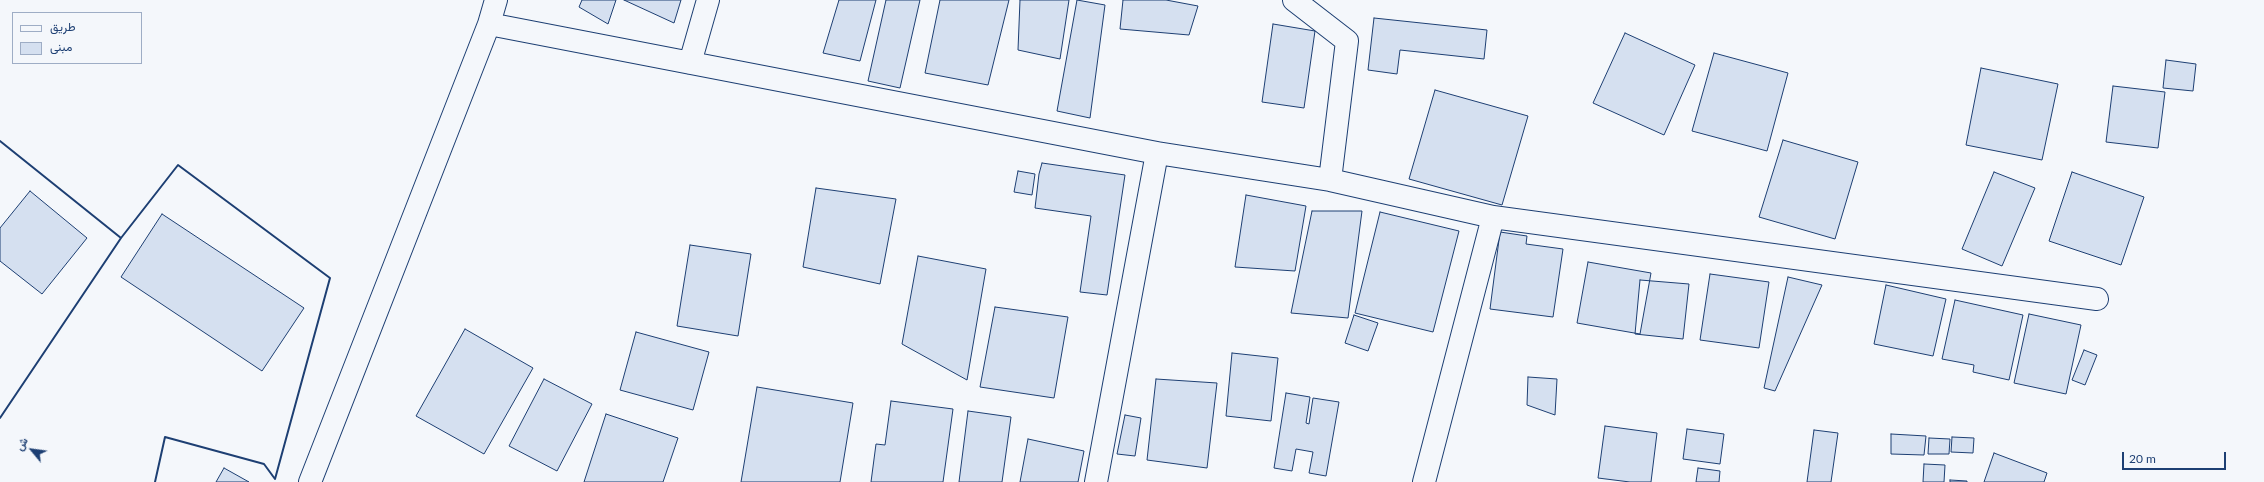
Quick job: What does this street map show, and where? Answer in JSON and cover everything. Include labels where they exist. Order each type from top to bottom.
[{"type":"street","points":[[310,482],[490,24],[496,0]]},
{"type":"street","points":[[690,63],[708,0]]},
{"type":"street","points":[[1294,0],[1347,41],[1330,180]]},
{"type":"street","points":[[490,24],[1157,153],[1330,180],[1493,217],[2097,299]]},
{"type":"street","points":[[1096,482],[1157,153]]},
{"type":"street","points":[[1424,482],[1493,217]]},
{"type":"building","points":[[582,0],[616,0],[608,24],[579,7]]},
{"type":"building","points":[[624,0],[681,0],[674,23]]},
{"type":"building","points":[[839,0],[876,0],[860,61],[823,53]]},
{"type":"building","points":[[886,0],[920,0],[900,88],[868,81]]},
{"type":"building","points":[[940,0],[1009,0],[988,85],[925,73]]},
{"type":"building","points":[[1020,0],[1069,0],[1060,59],[1018,50]]},
{"type":"building","points":[[1077,0],[1105,5],[1090,118],[1057,111]]},
{"type":"building","points":[[1123,0],[1166,0],[1198,6],[1189,35],[1120,29]]},
{"type":"building","points":[[1374,18],[1487,30],[1484,59],[1400,50],[1397,74],[1368,70]]},
{"type":"building","points":[[1273,24],[1315,31],[1304,108],[1262,102]]},
{"type":"building","points":[[1625,33],[1695,65],[1664,135],[1593,103]]},
{"type":"building","points":[[1714,53],[1788,73],[1767,151],[1692,131]]},
{"type":"building","points":[[2166,60],[2196,64],[2193,91],[2163,88]]},
{"type":"building","points":[[1981,68],[2058,84],[2042,160],[1966,145]]},
{"type":"building","points":[[2113,86],[2165,92],[2158,148],[2106,142]]},
{"type":"building","points":[[1435,90],[1528,116],[1502,205],[1409,179]]},
{"type":"building","points":[[1783,140],[1858,162],[1835,239],[1759,217]]},
{"type":"building","points":[[1042,163],[1125,175],[1107,295],[1080,292],[1091,216],[1035,208],[1039,174]]},
{"type":"building","points":[[1018,171],[1035,174],[1032,195],[1014,192]]},
{"type":"building","points":[[1994,172],[2035,188],[2002,266],[1962,249]]},
{"type":"building","points":[[2072,172],[2144,197],[2121,265],[2049,241]]},
{"type":"building","points":[[816,188],[896,199],[880,284],[803,267]]},
{"type":"building","points":[[30,191],[87,238],[42,294],[0,261],[0,228]]},
{"type":"building","points":[[1246,195],[1306,206],[1295,271],[1235,267]]},
{"type":"building","points":[[1312,211],[1362,211],[1348,318],[1291,313]]},
{"type":"building","points":[[1380,212],[1459,231],[1433,332],[1355,313]]},
{"type":"building","points":[[162,214],[304,308],[262,371],[121,277]]},
{"type":"building","points":[[1500,232],[1527,236],[1526,244],[1563,249],[1553,317],[1490,309]]},
{"type":"building","points":[[690,245],[751,254],[738,336],[677,326]]},
{"type":"building","points":[[918,256],[986,269],[967,380],[902,344]]},
{"type":"building","points":[[1588,262],[1651,273],[1640,334],[1577,323]]},
{"type":"building","points":[[1710,274],[1769,282],[1759,348],[1700,340]]},
{"type":"building","points":[[1788,277],[1822,285],[1775,391],[1764,388]]},
{"type":"building","points":[[1640,280],[1689,284],[1683,339],[1635,334]]},
{"type":"building","points":[[1886,285],[1946,299],[1933,356],[1874,344]]},
{"type":"building","points":[[1955,300],[2023,315],[2009,380],[1973,372],[1974,365],[1942,359]]},
{"type":"building","points":[[995,307],[1068,317],[1054,398],[980,387]]},
{"type":"building","points":[[2029,314],[2081,325],[2066,394],[2014,383]]},
{"type":"building","points":[[1354,315],[1378,323],[1368,351],[1345,343]]},
{"type":"building","points":[[465,329],[533,368],[484,454],[416,416]]},
{"type":"building","points":[[636,332],[709,352],[693,410],[620,390]]},
{"type":"building","points":[[2084,350],[2097,355],[2085,385],[2072,380]]},
{"type":"building","points":[[1232,353],[1278,358],[1271,421],[1226,416]]},
{"type":"building","points":[[1528,377],[1557,379],[1555,415],[1527,405]]},
{"type":"building","points":[[544,379],[592,404],[557,471],[509,446]]},
{"type":"building","points":[[1156,379],[1217,383],[1207,468],[1147,460]]},
{"type":"building","points":[[757,387],[853,403],[840,482],[741,482]]},
{"type":"building","points":[[1286,393],[1310,397],[1306,423],[1309,424],[1313,398],[1339,402],[1326,476],[1309,473],[1313,452],[1296,449],[1292,471],[1274,468]]},
{"type":"building","points":[[891,401],[953,409],[943,482],[871,482],[876,444],[885,445]]},
{"type":"building","points":[[968,411],[1011,417],[1002,482],[959,482]]},
{"type":"building","points":[[606,414],[678,438],[663,482],[584,482]]},
{"type":"building","points":[[1125,415],[1141,418],[1135,456],[1117,454]]},
{"type":"building","points":[[1605,426],[1657,433],[1651,482],[1630,482],[1598,478]]},
{"type":"building","points":[[1687,429],[1724,434],[1720,464],[1683,459]]},
{"type":"building","points":[[1814,430],[1838,433],[1831,482],[1807,482]]},
{"type":"building","points":[[1891,434],[1926,436],[1924,455],[1891,454]]},
{"type":"building","points":[[1952,437],[1974,438],[1973,453],[1951,452]]},
{"type":"building","points":[[1929,438],[1950,439],[1949,454],[1928,454]]},
{"type":"building","points":[[1028,439],[1084,451],[1078,482],[1020,482]]},
{"type":"building","points":[[1994,453],[2047,473],[2044,482],[1984,482]]},
{"type":"building","points":[[1924,464],[1945,465],[1944,482],[1923,482]]},
{"type":"building","points":[[224,468],[249,482],[216,482]]},
{"type":"building","points":[[1698,468],[1720,471],[1719,482],[1696,482]]},
{"type":"building","points":[[1950,480],[1967,481],[1967,482],[1950,482]]},
{"type":"wall","points":[[0,141],[121,238]]},
{"type":"wall","points":[[0,418],[121,238],[178,165],[330,278],[275,479],[264,464],[165,437],[155,482]]}]
